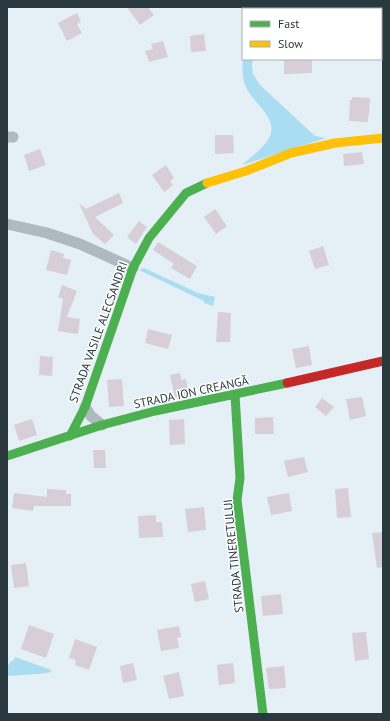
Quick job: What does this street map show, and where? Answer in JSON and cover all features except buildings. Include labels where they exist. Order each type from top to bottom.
[{"type":"street","name":"STRADA VASILE ALECSANDRI","points":[[70,436],[85,407],[133,268],[149,238],[178,200],[196,187],[246,171],[291,153],[335,142],[378,140],[383,138]]},
{"type":"street","points":[[7,224],[47,233],[80,244],[133,268]]},
{"type":"street","name":"STRADA ION CREANGĂ","points":[[7,456],[102,425],[154,411],[235,395],[383,361]]},
{"type":"street","name":"STRADA TINERETULUI","points":[[235,395],[240,478],[237,500],[263,714]]},
{"type":"street","points":[[85,407],[91,416],[102,425]]},
{"type":"shaded area","points":[[243,60],[253,60],[253,74],[260,85],[315,136],[326,138],[242,165],[256,154],[263,146],[269,137],[271,129],[270,121],[266,114],[249,93],[245,85],[242,71]]},
{"type":"shaded area","points":[[144,268],[198,293],[215,297],[213,306],[204,303],[204,301],[139,270]]},
{"type":"shaded area","points":[[15,657],[49,669],[52,672],[7,676],[7,667]]},
{"type":"traffic: fast","points":[[70,436],[85,407],[133,268],[149,238],[186,193],[207,183]]},
{"type":"traffic: fast","points":[[7,456],[102,425],[155,411],[287,383]]},
{"type":"traffic: fast","points":[[235,395],[240,478],[237,500],[263,714]]},
{"type":"traffic: slow","points":[[207,183],[246,171],[291,153],[335,143],[383,138]]},
{"type":"traffic: jam","points":[[287,383],[383,361]]}]
